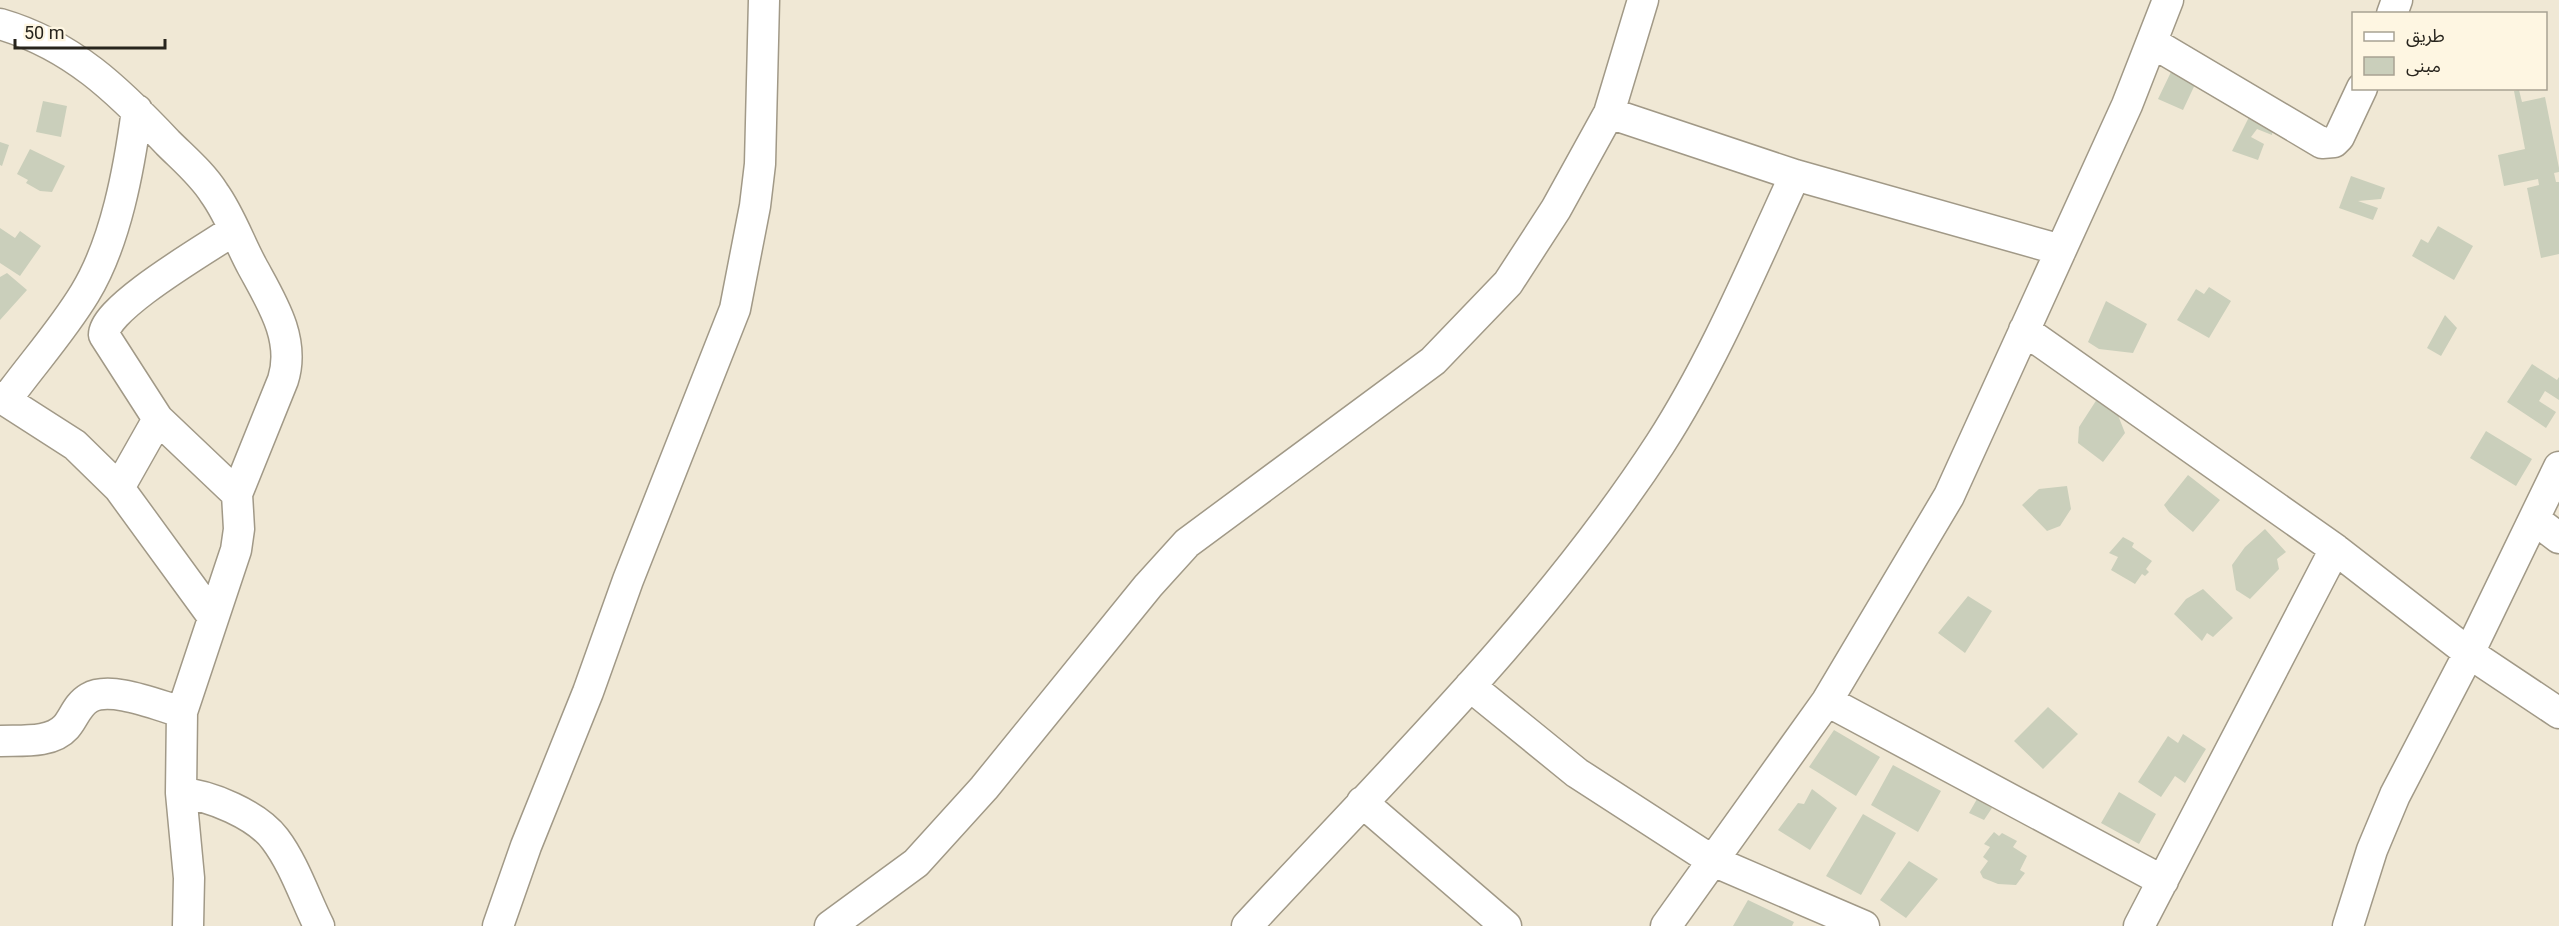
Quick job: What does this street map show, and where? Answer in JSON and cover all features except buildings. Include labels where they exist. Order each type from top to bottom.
[{"type":"street","points":[[498,926],[588,692],[628,580],[735,309],[755,206],[760,164],[764,0]]},
{"type":"street","points":[[830,926],[916,863],[984,788],[1148,586],[1187,543],[1433,361],[1476,319],[1530,252],[1609,113],[1643,0]]},
{"type":"street","points":[[1666,926],[1827,701],[1949,496],[2153,43],[2168,0]]},
{"type":"street","points":[[0,24],[42,39],[66,51],[137,110],[210,187],[272,303],[286,341],[287,353],[283,380],[237,494],[239,529],[236,550],[182,712],[181,793],[189,878],[188,926]]},
{"type":"street","points":[[2153,43],[2322,143],[2334,142],[2339,137],[2361,90]]},
{"type":"street","points":[[137,110],[131,157],[98,267],[85,293],[3,398],[75,446],[119,488],[213,616]]},
{"type":"street","points":[[1609,113],[1795,175],[2061,250]]},
{"type":"street","points":[[1246,926],[1470,686],[1598,534],[1662,442],[1691,392],[1733,310],[1795,175]]},
{"type":"street","points":[[234,230],[120,307],[104,328],[104,334],[158,419],[237,494]]},
{"type":"street","points":[[2024,330],[2334,549],[2469,653],[2559,713]]},
{"type":"street","points":[[119,488],[158,419]]},
{"type":"street","points":[[2348,926],[2383,822],[2469,653],[2559,467]]},
{"type":"street","points":[[2534,519],[2559,538]]},
{"type":"street","points":[[2139,926],[2334,549]]},
{"type":"street","points":[[1470,686],[1577,773],[1713,861],[1864,926]]},
{"type":"street","points":[[0,741],[38,739],[59,733],[89,697],[104,694],[117,694],[182,712]]},
{"type":"street","points":[[1827,701],[2163,880]]},
{"type":"street","points":[[181,793],[197,794],[225,804],[270,834],[288,862],[319,926]]},
{"type":"street","points":[[1362,802],[1506,926]]}]
